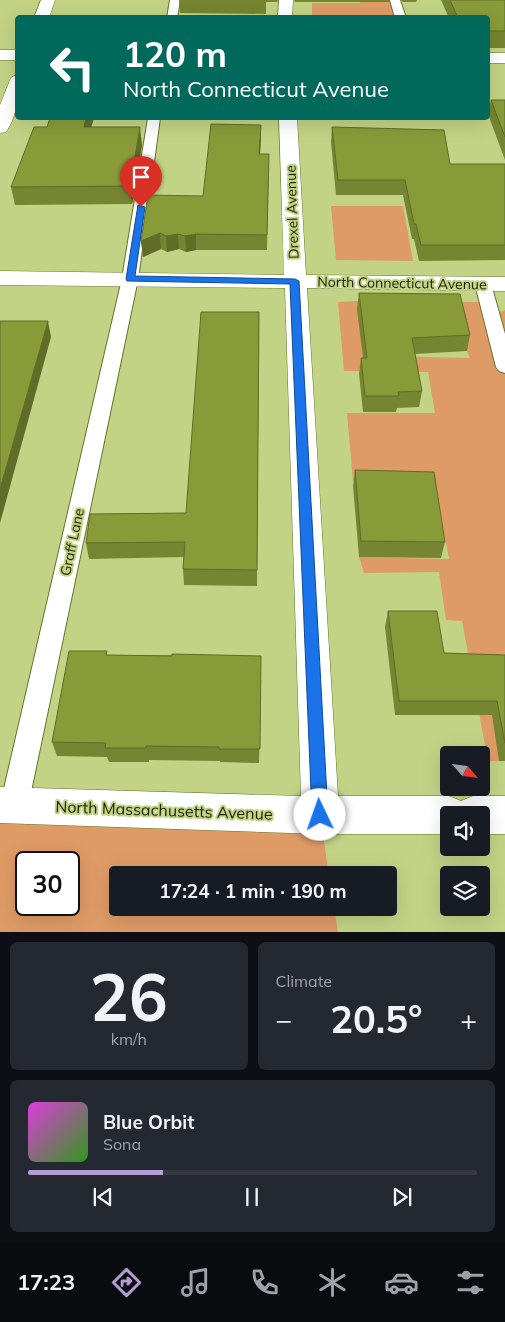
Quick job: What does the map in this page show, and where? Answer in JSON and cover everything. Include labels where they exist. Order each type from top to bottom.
[{"type":"street","points":[[41,15],[48,0]]},
{"type":"street","points":[[285,15],[286,0]]},
{"type":"street","points":[[0,55],[15,55]]},
{"type":"street","points":[[490,58],[505,58]]},
{"type":"street","points":[[0,128],[15,88]]},
{"type":"street","name":"Drexel Avenue","points":[[288,120],[320,815]]},
{"type":"street","name":"North Connecticut Avenue","points":[[0,278],[494,284]]},
{"type":"street","name":"North Massachusetts Avenue","points":[[7,805],[320,815],[440,815]]},
{"type":"street","points":[[490,815],[505,815]]},
{"type":"lane","points":[[173,15],[176,0]]},
{"type":"lane","points":[[395,0],[400,15]]},
{"type":"lane","name":"Graff Lane","points":[[7,805],[130,279],[154,120]]},
{"type":"lane","points":[[494,284],[505,367]]},
{"type":"shaded area","points":[[359,0],[395,0],[400,15],[312,15],[312,3],[360,3]]},
{"type":"shaded area","points":[[331,206],[403,206],[413,261],[336,260]]},
{"type":"shaded area","points":[[358,301],[386,356],[470,358],[456,302],[488,302],[492,316],[505,310],[505,670],[499,761],[490,761],[490,746],[485,746],[462,621],[446,620],[439,572],[364,573],[359,557],[449,559],[434,481],[353,481],[347,413],[435,413],[428,372],[344,371],[338,302]]},
{"type":"shaded area","points":[[0,805],[320,815],[328,866],[109,866],[109,916],[335,916],[338,932],[0,932]]},
{"type":"building","points":[[450,0],[505,0],[505,31],[490,31],[490,15],[457,15]]},
{"type":"building","points":[[491,100],[505,100],[505,137]]},
{"type":"building","points":[[49,120],[86,120],[84,127],[140,127],[130,186],[11,187],[34,127],[47,127]]},
{"type":"building","points":[[211,124],[261,125],[259,154],[269,154],[267,235],[196,234],[185,236],[178,234],[166,236],[160,233],[141,241],[148,195],[203,196]]},
{"type":"building","points":[[332,127],[444,130],[450,164],[505,164],[505,245],[421,245],[416,224],[414,224],[405,180],[338,180]]},
{"type":"building","points":[[359,293],[460,294],[470,335],[412,338],[422,391],[398,392],[399,396],[365,396],[361,358],[367,358]]},
{"type":"building","points":[[201,312],[259,312],[257,570],[183,569],[185,542],[86,543],[90,514],[186,513]]},
{"type":"building","points":[[0,321],[48,321],[0,489]]},
{"type":"building","points":[[355,470],[434,472],[445,542],[361,541]]},
{"type":"building","points":[[388,611],[437,611],[444,653],[505,655],[505,743],[497,701],[399,701]]},
{"type":"building","points":[[69,651],[107,651],[106,655],[261,656],[260,749],[146,746],[146,748],[105,748],[106,743],[52,742]]},
{"type":"route","points":[[141,207],[130,279],[295,281],[320,815]]}]
